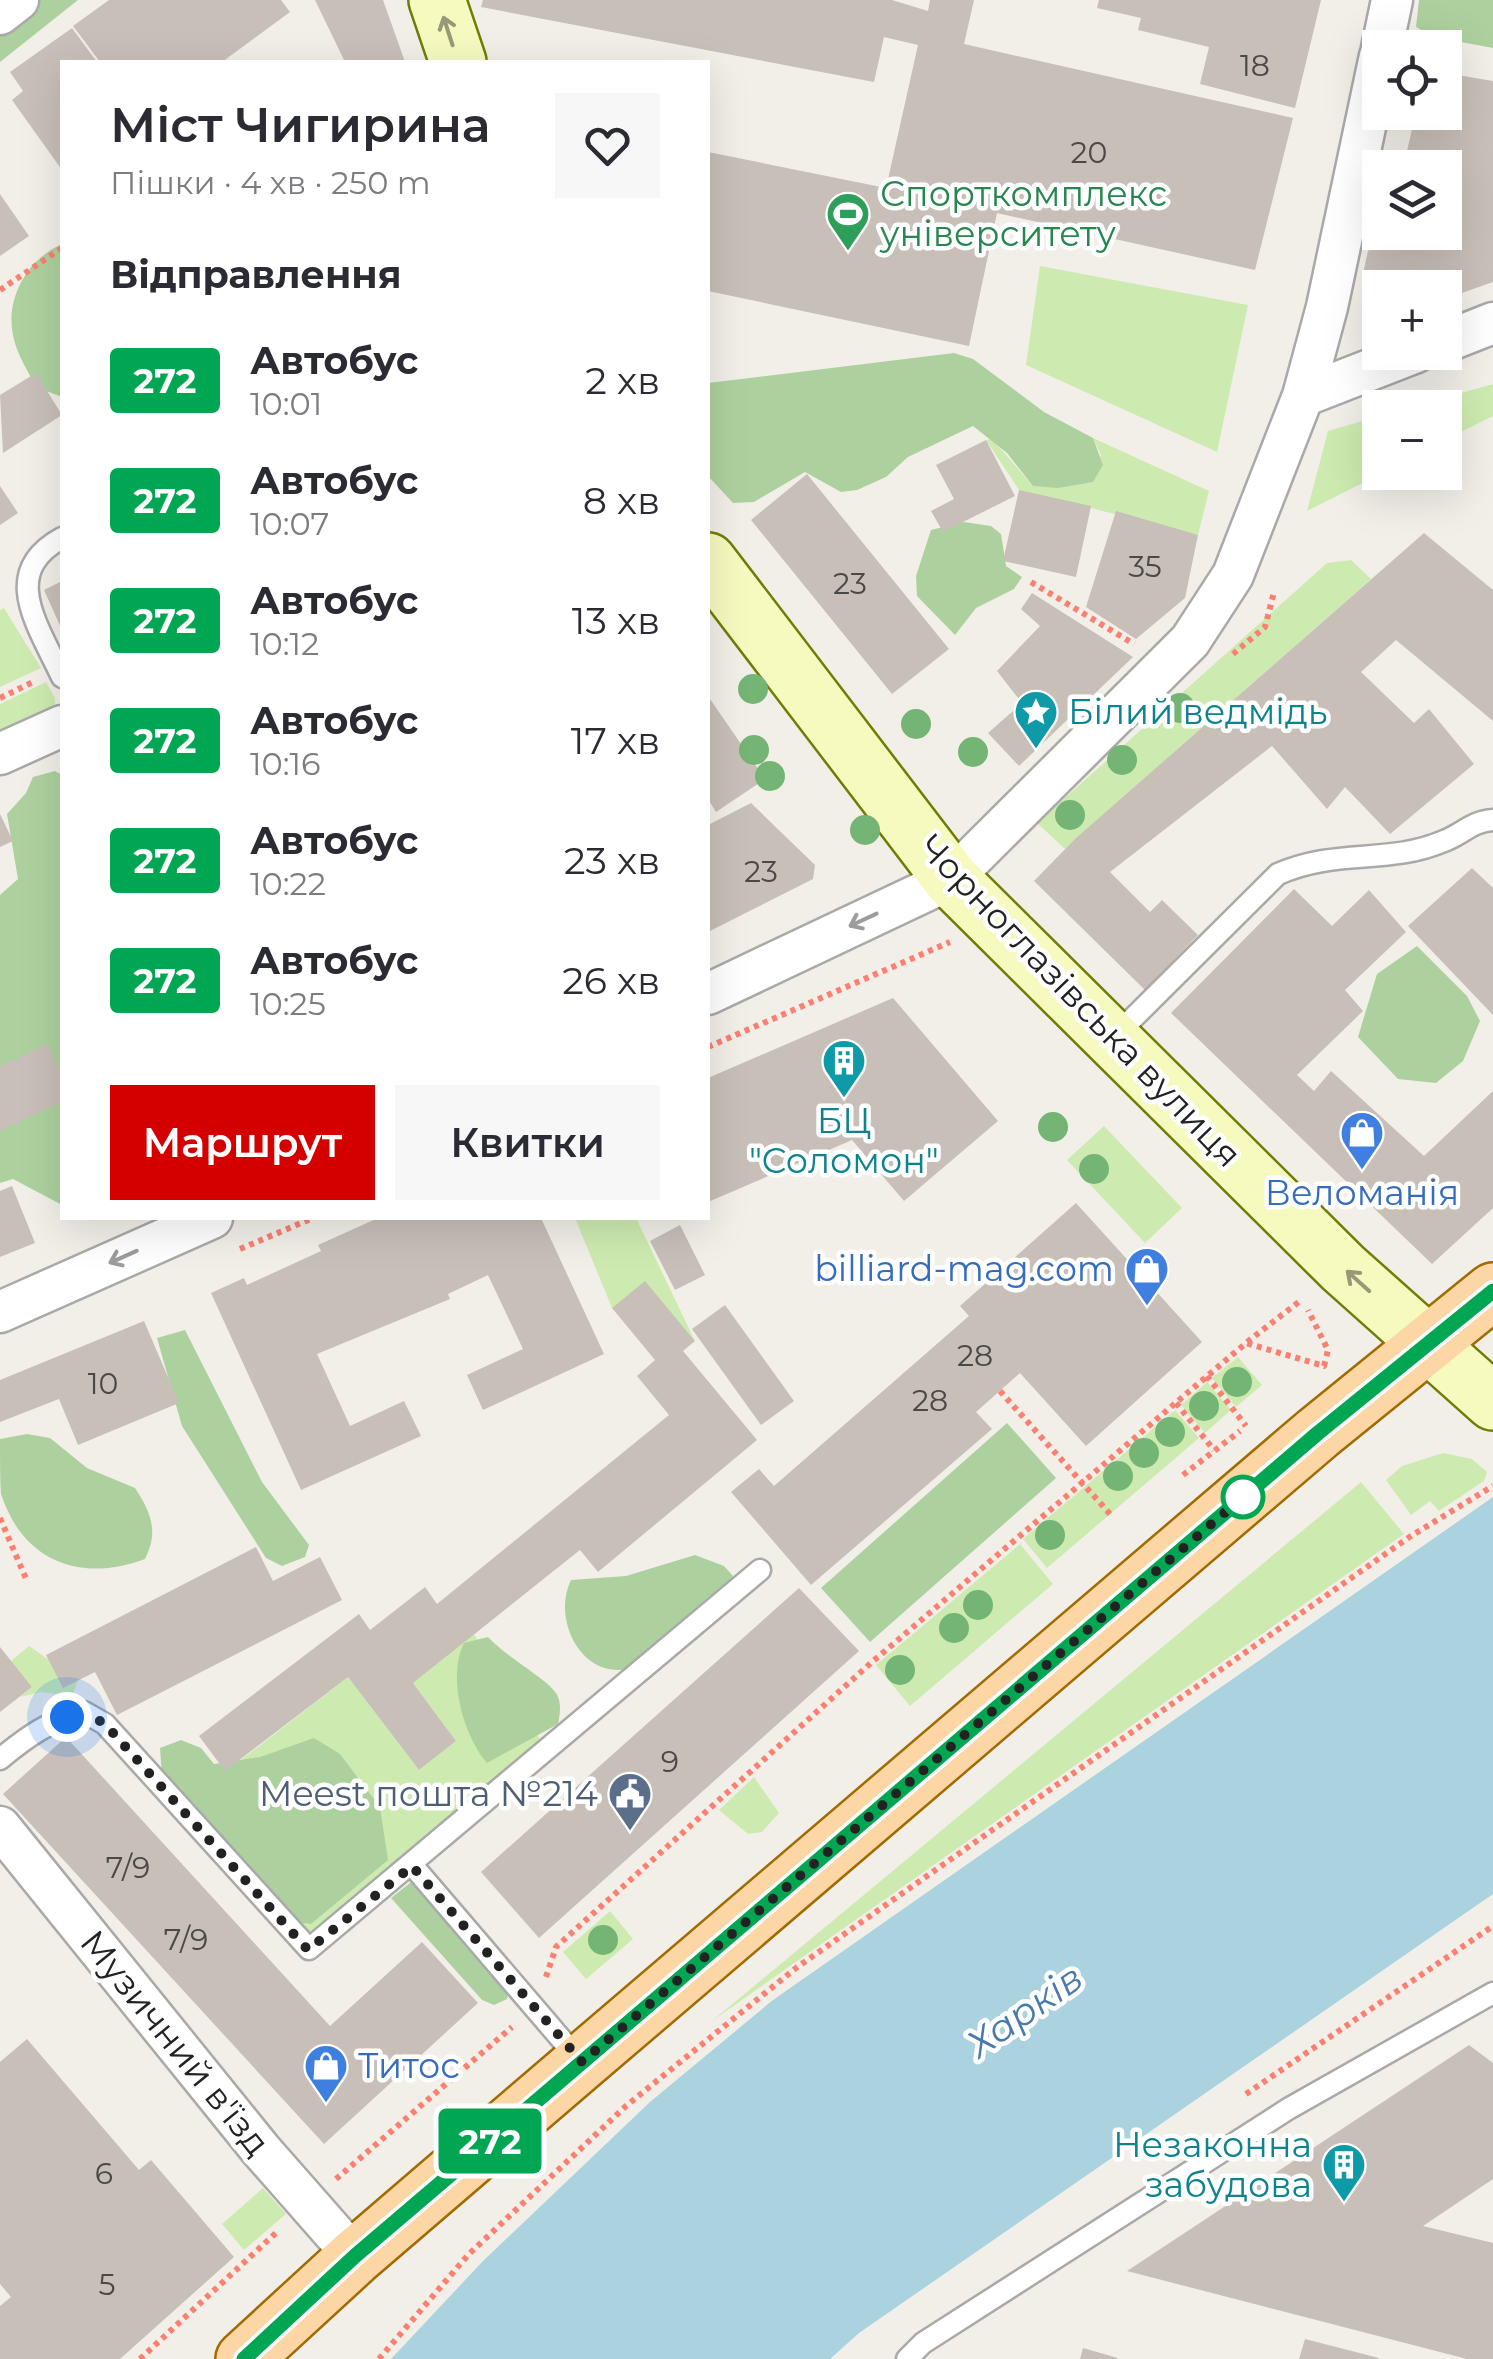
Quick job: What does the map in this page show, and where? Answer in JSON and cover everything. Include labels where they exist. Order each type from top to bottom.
[{"type":"main road","points":[[244,2359],[355,2256],[1318,1433],[1430,1346],[1493,1291]]},
{"type":"street","points":[[0,14],[18,0]]},
{"type":"street","points":[[437,0],[457,60]]},
{"type":"street","points":[[1386,30],[1392,0]]},
{"type":"street","points":[[710,993],[951,879],[1190,641],[1234,575],[1304,396],[1363,130]]},
{"type":"street","points":[[1462,335],[1493,323]]},
{"type":"street","points":[[1304,396],[1370,370]]},
{"type":"street","name":"Чорноглазівська вулиця","points":[[710,564],[951,879],[1343,1268],[1493,1402]]},
{"type":"street","points":[[0,754],[60,727]]},
{"type":"street","points":[[0,1312],[207,1220]]},
{"type":"street","name":"Музичний в'їзд","points":[[0,1827],[261,2150],[355,2256]]},
{"type":"lane","points":[[60,539],[36,550],[20,570],[21,595],[60,673]]},
{"type":"lane","points":[[1111,1039],[1278,874],[1311,859],[1399,854],[1446,841],[1478,820],[1493,820]]},
{"type":"lane","points":[[0,1759],[40,1726],[67,1717],[84,1712],[105,1724],[308,1950],[760,1570]]},
{"type":"lane","points":[[412,1866],[582,2062]]},
{"type":"lane","points":[[907,2359],[923,2343],[1288,2108],[1493,1994]]},
{"type":"path","points":[[0,290],[60,249]]},
{"type":"path","points":[[1031,582],[1137,646]]},
{"type":"path","points":[[710,1046],[950,942]]},
{"type":"path","points":[[335,2180],[535,2007],[556,1947],[872,1662],[1300,1301]]},
{"type":"path","points":[[1246,1343],[1324,1366],[1328,1350],[1308,1310]]},
{"type":"path","points":[[1207,1376],[1246,1426]]},
{"type":"path","points":[[1000,1390],[1110,1514]]},
{"type":"path","points":[[1176,1402],[1214,1450]]},
{"type":"path","points":[[379,2359],[468,2255],[612,2120],[796,1968],[1412,1536],[1493,1486]]},
{"type":"path","points":[[0,1518],[28,1581]]},
{"type":"path","points":[[1240,2098],[1493,1926]]},
{"type":"path","points":[[140,2359],[280,2230]]},
{"type":"green space","points":[[26,0],[78,0],[0,62],[0,20]]},
{"type":"green space","points":[[1419,0],[1493,0],[1493,48],[1462,42],[1462,30],[1416,27]]},
{"type":"green space","points":[[60,245],[60,396],[36,387],[17,348],[11,321],[22,280],[50,250]]},
{"type":"green space","points":[[1040,266],[1248,305],[1217,452],[1026,365]]},
{"type":"green space","points":[[954,353],[973,359],[1044,412],[1093,438],[1103,465],[1093,482],[1058,488],[1033,486],[1007,453],[973,426],[908,457],[886,477],[857,490],[841,492],[805,472],[754,502],[733,503],[710,478],[710,383]]},
{"type":"green space","points":[[1493,384],[1493,416],[1462,432],[1462,393]]},
{"type":"green space","points":[[1362,421],[1362,483],[1307,511],[1328,431]]},
{"type":"green space","points":[[1093,438],[1209,491],[1198,535],[1019,490],[986,440],[992,439],[1033,486],[1093,482],[1101,455]]},
{"type":"green space","points":[[964,522],[991,526],[1001,534],[1006,566],[1022,577],[1014,589],[976,608],[955,635],[917,596],[916,576],[931,530]]},
{"type":"green space","points":[[1351,560],[1371,579],[1065,849],[1037,823],[1327,563]]},
{"type":"green space","points":[[4,608],[41,668],[0,687],[0,610]]},
{"type":"green space","points":[[46,682],[55,698],[55,715],[0,739],[0,704]]},
{"type":"green space","points":[[55,771],[60,774],[60,1204],[13,1179],[0,1183],[0,895],[18,879],[7,814],[26,793],[33,777]]},
{"type":"green space","points":[[1417,946],[1467,996],[1480,1021],[1463,1061],[1436,1083],[1398,1079],[1358,1037],[1377,974]]},
{"type":"green space","points":[[1104,1126],[1182,1208],[1145,1243],[1067,1160]]},
{"type":"green space","points":[[576,1220],[637,1220],[695,1341],[645,1282],[612,1308]]},
{"type":"green space","points":[[185,1330],[262,1482],[309,1545],[305,1557],[282,1566],[266,1558],[182,1426],[157,1338]]},
{"type":"green space","points":[[1238,1357],[1262,1385],[1236,1407],[1212,1378]]},
{"type":"green space","points":[[1207,1382],[1231,1410],[1205,1433],[1181,1405]]},
{"type":"green space","points":[[1175,1410],[1199,1438],[1047,1568],[1023,1539]]},
{"type":"green space","points":[[1007,1423],[1056,1478],[870,1642],[821,1588]]},
{"type":"green space","points":[[27,1434],[50,1438],[87,1468],[135,1488],[151,1522],[152,1540],[145,1559],[99,1569],[77,1567],[39,1551],[24,1536],[1,1494],[0,1439]]},
{"type":"green space","points":[[1443,1453],[1472,1459],[1487,1472],[1484,1481],[1439,1511],[1430,1501],[1411,1515],[1386,1480],[1402,1466]]},
{"type":"green space","points":[[1361,1482],[1404,1534],[712,2021]]},
{"type":"green space","points":[[1020,1544],[1053,1584],[910,1706],[876,1665]]},
{"type":"green space","points":[[695,1555],[724,1566],[733,1576],[724,1591],[631,1668],[614,1670],[586,1657],[576,1644],[565,1613],[571,1580],[626,1576]]},
{"type":"green space","points":[[474,1634],[542,1742],[310,1935],[192,1798],[348,1677],[419,1770],[456,1741],[413,1683]]},
{"type":"green space","points":[[488,1637],[551,1687],[560,1708],[558,1724],[487,1763],[465,1722],[457,1672],[464,1643]]},
{"type":"green space","points":[[29,1646],[78,1680],[72,1696],[41,1692],[20,1697],[32,1687],[11,1661]]},
{"type":"green space","points":[[314,1738],[340,1754],[380,1807],[388,1860],[311,1924],[290,1921],[162,1777],[160,1748],[181,1740],[201,1748],[214,1764],[260,1757]]},
{"type":"green space","points":[[754,1777],[779,1813],[762,1832],[748,1834],[719,1810]]},
{"type":"green space","points":[[415,1879],[509,1989],[507,1999],[494,2005],[482,2000],[391,1898]]},
{"type":"green space","points":[[610,1911],[633,1939],[586,1979],[563,1952]]},
{"type":"green space","points":[[263,2188],[286,2214],[244,2250],[222,2224]]},
{"type":"water","name":"Харків","points":[[1493,1497],[1493,1894],[859,2333],[830,2359],[391,2359],[483,2261],[650,2102],[773,2000]]},
{"type":"building","points":[[109,0],[281,0],[290,12],[225,60],[98,60],[73,26]]},
{"type":"building","points":[[315,0],[383,0],[404,60],[344,60]]},
{"type":"building","points":[[483,0],[892,0],[928,11],[930,0],[974,0],[964,44],[1293,118],[1255,270],[997,213],[969,346],[710,291],[710,152],[886,188],[918,45],[884,37],[874,82],[481,7]]},
{"type":"building","points":[[1099,0],[1321,0],[1295,108],[1200,84],[1209,47],[1138,30],[1141,18],[1097,8]]},
{"type":"building","points":[[72,28],[96,60],[60,60],[60,167],[12,100],[23,91],[10,72]]},
{"type":"building","points":[[1462,76],[1493,81],[1493,282],[1462,293],[1462,270],[1364,270],[1369,250],[1462,250],[1462,150],[1407,150],[1412,130],[1462,130]]},
{"type":"building","points":[[0,194],[29,236],[0,256]]},
{"type":"building","points":[[36,373],[60,416],[3,453],[0,395]]},
{"type":"building","points":[[986,440],[1015,496],[943,532],[931,511],[954,499],[936,465]]},
{"type":"building","points":[[807,474],[949,649],[892,694],[751,520]]},
{"type":"building","points":[[0,486],[18,513],[0,525]]},
{"type":"building","points":[[1019,490],[1091,506],[1076,577],[1003,561]]},
{"type":"building","points":[[1116,511],[1198,535],[1185,598],[1136,639],[1086,607]]},
{"type":"building","points":[[1424,533],[1493,590],[1493,721],[1396,640],[1361,672],[1414,723],[1429,709],[1474,764],[1390,834],[1345,787],[1327,809],[1272,746],[1110,872],[1150,912],[1162,900],[1198,935],[1145,990],[1034,881],[1075,839]]},
{"type":"building","points":[[60,582],[60,626],[44,590]]},
{"type":"building","points":[[1032,593],[1133,657],[1019,766],[988,733],[1022,703],[997,671],[1040,626],[1021,609]]},
{"type":"building","points":[[710,699],[765,779],[716,812],[710,802]]},
{"type":"building","points":[[751,803],[815,865],[813,879],[710,931],[710,824]]},
{"type":"building","points":[[0,814],[13,841],[0,847]]},
{"type":"building","points":[[1472,868],[1493,888],[1493,1015],[1408,926]]},
{"type":"building","points":[[1294,889],[1332,926],[1369,890],[1406,932],[1345,990],[1363,1011],[1297,1075],[1314,1091],[1331,1071],[1424,1156],[1493,1091],[1493,1208],[1432,1264],[1171,1013]]},
{"type":"building","name":"БЦ \"Соломон\"","points":[[893,998],[998,1121],[904,1201],[852,1140],[710,1201],[710,1077]]},
{"type":"building","points":[[48,1044],[60,1071],[60,1103],[0,1131],[0,1066]]},
{"type":"building","points":[[12,1186],[35,1243],[0,1257],[0,1191]]},
{"type":"building","points":[[1076,1203],[1202,1342],[1086,1446],[1020,1373],[976,1412],[992,1429],[811,1585],[731,1492],[759,1469],[774,1486],[969,1316],[960,1306]]},
{"type":"building","points":[[374,1220],[542,1220],[604,1354],[483,1410],[467,1375],[523,1349],[488,1275],[448,1294],[450,1299],[317,1354],[350,1426],[404,1401],[421,1436],[301,1490],[211,1293],[244,1278],[247,1285],[321,1251],[318,1245]]},
{"type":"building","points":[[680,1225],[705,1275],[675,1290],[650,1241]]},
{"type":"building","points":[[645,1281],[695,1341],[683,1351],[757,1440],[598,1572],[580,1550],[413,1683],[456,1741],[419,1770],[348,1677],[225,1771],[199,1736],[359,1614],[370,1630],[425,1587],[437,1604],[669,1415],[637,1376],[655,1360],[612,1308]]},
{"type":"building","points":[[725,1305],[794,1401],[761,1425],[692,1329]]},
{"type":"building","points":[[144,1321],[179,1403],[78,1445],[59,1399],[0,1422],[0,1380]]},
{"type":"building","points":[[256,1547],[273,1581],[320,1557],[342,1600],[117,1715],[95,1672],[63,1688],[46,1655]]},
{"type":"building","points":[[799,1588],[859,1651],[539,1938],[481,1872]]},
{"type":"building","points":[[0,1647],[32,1687],[0,1712]]},
{"type":"building","points":[[66,1737],[330,2026],[422,1942],[478,2003],[324,2144],[3,1794]]},
{"type":"building","points":[[27,2039],[139,2170],[151,2160],[234,2257],[120,2359],[0,2359],[0,2306],[11,2297],[0,2284],[0,2062]]},
{"type":"building","name":"Незаконна забудова","points":[[1469,2045],[1493,2063],[1493,2179],[1423,2226],[1493,2243],[1493,2359],[1467,2359],[1127,2271]]},
{"type":"building","points":[[1305,2339],[1379,2358],[1299,2359]]},
{"type":"building","points":[[1083,2348],[1118,2358],[1080,2359]]},
{"type":"bus line","name":"272","points":[[244,2359],[355,2256],[1318,1433],[1430,1346],[1493,1291]]},
{"type":"place","name":"Спорткомплекс університету","points":[[848,252]]},
{"type":"place","name":"Білий ведмідь","points":[[1036,750]]},
{"type":"place","name":"БЦ \"Соломон\"","points":[[844,1099]]},
{"type":"place","name":"Веломанія","points":[[1362,1171]]},
{"type":"place","name":"billiard-mag.com","points":[[1147,1307]]},
{"type":"place","name":"Meest пошта №214","points":[[630,1832]]},
{"type":"place","name":"Титос","points":[[326,2104]]},
{"type":"place","name":"Незаконна забудова","points":[[1344,2203]]},
{"type":"route","points":[[67,1717],[84,1712],[105,1724],[308,1950],[412,1866],[582,2062],[1243,1497]]}]
